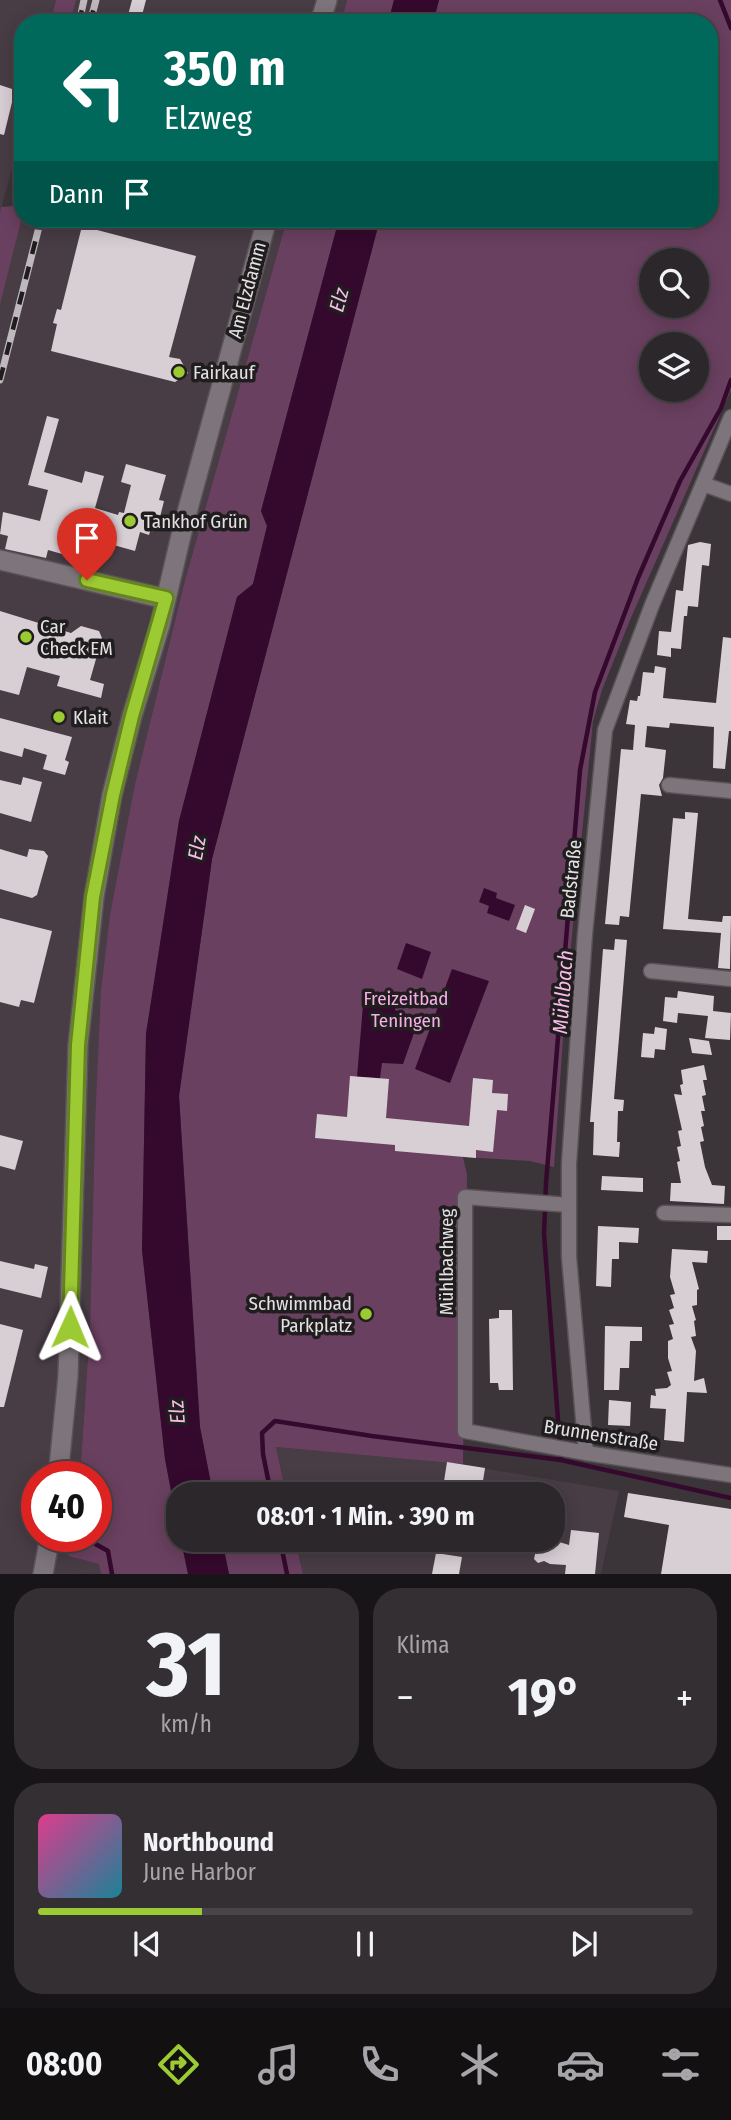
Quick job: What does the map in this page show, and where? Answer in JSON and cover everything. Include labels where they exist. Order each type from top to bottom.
[{"type":"street","name":"Am Elzdamm","points":[[60,1461],[68,1376],[74,1114],[84,972],[93,897],[132,716],[265,228]]},
{"type":"street","name":"Badstraße","points":[[586,1453],[562,1204],[569,1163],[585,934],[606,730],[652,605],[731,417]]},
{"type":"street","points":[[704,484],[731,494]]},
{"type":"street","points":[[0,560],[166,598]]},
{"type":"street","points":[[669,785],[731,791]]},
{"type":"street","points":[[651,971],[731,979]]},
{"type":"street","name":"Mühlbachweg","points":[[465,1431],[465,1197],[562,1204]]},
{"type":"street","points":[[664,1213],[731,1215]]},
{"type":"street","name":"Brunnenstraße","points":[[465,1431],[731,1475]]},
{"type":"street","points":[[43,1574],[47,1552]]},
{"type":"shaded area","points":[[0,0],[56,0],[52,14],[14,14],[14,161],[0,213]]},
{"type":"shaded area","points":[[76,0],[347,0],[343,14],[72,14]]},
{"type":"shaded area","points":[[19,228],[284,228],[184,584],[135,784],[95,1125],[90,1327],[81,1461],[21,1461],[21,1552],[69,1552],[68,1556],[99,1564],[102,1574],[0,1574],[0,305]]},
{"type":"shaded area","points":[[276,1447],[441,1461],[619,1491],[601,1574],[303,1574],[298,1552],[565,1552],[565,1482],[283,1482]]},
{"type":"green space","points":[[56,0],[76,0],[72,14],[52,14]]},
{"type":"green space","points":[[347,0],[394,0],[390,14],[343,14]]},
{"type":"green space","name":"Freizeitbad Teningen","points":[[439,0],[731,0],[731,390],[630,620],[602,690],[593,721],[566,997],[554,1167],[530,1161],[463,1157],[467,1175],[463,1464],[276,1447],[283,1482],[211,1482],[200,1427],[179,1096],[212,859],[378,228],[718,228],[718,14],[435,14]]},
{"type":"green space","points":[[14,202],[14,228],[19,228],[0,305],[0,213],[1,207],[13,206]]},
{"type":"green space","points":[[284,228],[337,228],[261,511],[267,526],[253,584],[237,597],[179,821],[146,1034],[142,1250],[169,1482],[166,1482],[166,1552],[183,1552],[188,1574],[101,1574],[99,1564],[68,1556],[69,1552],[112,1552],[112,1461],[81,1461],[90,1327],[101,991],[110,915],[135,784],[184,584]]},
{"type":"green space","points":[[224,1552],[298,1552],[303,1574],[229,1574]]},
{"type":"water","points":[[394,0],[439,0],[435,14],[390,14]]},
{"type":"water","name":"Elz","points":[[337,228],[378,228],[212,859],[179,1096],[200,1427],[211,1482],[169,1482],[142,1250],[146,1034],[179,821],[237,597],[253,584],[267,526],[261,511]]},
{"type":"water","points":[[484,888],[497,893],[496,898],[515,905],[509,921],[487,913],[489,906],[479,902]]},
{"type":"water","points":[[406,943],[431,952],[422,979],[397,969]]},
{"type":"water","points":[[452,969],[489,981],[450,1083],[415,1069]]},
{"type":"water","points":[[364,993],[396,994],[395,1010],[419,1019],[403,1064],[382,1063],[380,1078],[357,1077]]},
{"type":"water","points":[[183,1552],[224,1552],[229,1574],[188,1574]]},
{"type":"building","points":[[132,0],[146,0],[142,14],[128,14]]},
{"type":"building","points":[[0,85],[14,90],[14,94],[4,135],[0,134]]},
{"type":"building","points":[[82,228],[196,256],[169,357],[180,359],[188,373],[175,382],[51,351],[57,324],[53,323],[57,309],[61,310]]},
{"type":"building","points":[[47,416],[59,419],[44,472],[82,483],[85,471],[104,476],[95,508],[118,515],[119,512],[124,513],[131,485],[121,482],[126,464],[166,475],[159,500],[164,501],[158,525],[152,524],[149,535],[140,532],[135,551],[110,544],[113,531],[92,525],[83,560],[48,550],[46,558],[5,549],[8,536],[0,534],[3,512],[40,521],[48,490],[28,485]]},
{"type":"building","points":[[700,542],[711,544],[709,566],[702,565],[698,607],[688,606],[687,616],[684,616],[681,649],[671,648],[671,657],[657,655],[659,631],[671,632],[676,590],[683,591],[688,545]]},
{"type":"building","points":[[0,611],[71,633],[81,626],[99,631],[102,638],[90,680],[104,684],[101,698],[57,686],[60,676],[27,667],[19,695],[0,690]]},
{"type":"building","points":[[723,637],[731,638],[731,731],[725,769],[713,768],[714,727],[670,723],[669,728],[647,726],[645,747],[666,750],[663,778],[659,785],[662,796],[641,794],[629,917],[620,916],[619,925],[605,924],[621,749],[633,750],[635,725],[626,724],[630,700],[637,701],[643,672],[654,673],[655,666],[666,668],[663,698],[716,703]]},
{"type":"building","points":[[0,718],[72,737],[65,760],[69,762],[65,775],[43,769],[47,755],[24,748],[22,757],[0,751]]},
{"type":"building","points":[[23,777],[42,782],[31,822],[0,813],[0,780],[21,785]]},
{"type":"building","points":[[685,812],[698,813],[688,919],[722,922],[723,916],[731,916],[730,969],[718,968],[721,933],[663,929],[673,818],[685,819]]},
{"type":"building","points":[[0,849],[27,857],[29,849],[44,851],[48,856],[37,895],[32,898],[0,889]]},
{"type":"building","points":[[525,905],[535,909],[526,933],[516,929]]},
{"type":"building","points":[[0,918],[52,931],[34,1003],[21,1000],[19,1007],[0,1002]]},
{"type":"building","points":[[615,939],[627,940],[614,1099],[624,1100],[623,1111],[618,1111],[619,1157],[593,1155],[594,1122],[590,1122],[603,949],[614,950]]},
{"type":"building","points":[[678,991],[714,996],[713,1011],[731,1013],[730,1040],[705,1038],[708,1016],[678,1013],[677,1023],[663,1021],[665,997],[677,998]]},
{"type":"building","points":[[655,1027],[667,1029],[665,1050],[655,1049],[654,1058],[641,1057],[643,1033],[654,1034]]},
{"type":"building","points":[[689,1038],[709,1041],[712,1055],[692,1053]]},
{"type":"building","points":[[704,1065],[707,1080],[703,1080],[706,1095],[702,1096],[705,1111],[701,1111],[704,1126],[701,1127],[704,1141],[700,1142],[712,1185],[725,1186],[724,1204],[670,1201],[671,1183],[681,1183],[677,1147],[681,1146],[678,1131],[682,1130],[674,1094],[682,1095],[681,1070]]},
{"type":"building","points":[[350,1076],[389,1079],[386,1118],[469,1126],[473,1078],[493,1080],[492,1093],[508,1094],[507,1111],[497,1110],[493,1152],[476,1150],[476,1158],[395,1151],[395,1145],[315,1138],[317,1114],[347,1117]]},
{"type":"building","points":[[0,1135],[23,1141],[15,1170],[0,1166]]},
{"type":"building","points":[[602,1176],[643,1178],[643,1192],[601,1190]]},
{"type":"building","points":[[598,1226],[639,1228],[638,1243],[619,1242],[619,1259],[612,1259],[611,1287],[596,1286]]},
{"type":"building","points":[[717,1226],[731,1226],[731,1240],[717,1240]]},
{"type":"building","points":[[672,1249],[708,1251],[707,1263],[692,1262],[699,1289],[697,1305],[692,1306],[696,1320],[696,1336],[691,1337],[696,1351],[694,1381],[704,1378],[707,1393],[687,1392],[684,1442],[664,1440],[666,1409],[650,1408],[651,1395],[656,1396],[655,1389],[671,1385],[667,1372],[672,1371],[668,1358],[668,1341],[673,1339],[669,1325],[674,1324],[669,1310],[674,1308],[670,1295],[675,1294],[670,1277]]},
{"type":"building","points":[[0,1261],[34,1269],[35,1264],[48,1267],[41,1298],[0,1288]]},
{"type":"building","points":[[499,1310],[512,1310],[513,1390],[499,1390],[498,1383],[490,1383],[489,1319],[499,1318]]},
{"type":"building","points":[[0,1324],[23,1330],[4,1407],[0,1407]]},
{"type":"building","points":[[605,1326],[642,1327],[642,1341],[630,1341],[629,1368],[620,1368],[619,1390],[604,1390]]},
{"type":"building","points":[[609,1400],[631,1402],[630,1426],[608,1425]]},
{"type":"building","points":[[447,1462],[485,1468],[483,1482],[444,1482]]},
{"type":"building","points":[[628,1493],[731,1509],[731,1574],[661,1574],[669,1525],[624,1517]]},
{"type":"building","points":[[571,1530],[599,1533],[595,1574],[565,1574],[566,1565],[544,1561],[538,1563],[534,1559],[536,1552],[565,1552],[565,1544],[569,1545]]},
{"type":"building","points":[[436,1553],[462,1557],[459,1574],[432,1574]]},
{"type":"waterway","points":[[720,0],[731,28]]},
{"type":"waterway","name":"Mühlbach","points":[[731,380],[721,408],[680,481],[638,578],[595,692],[580,770],[544,1234],[561,1460],[731,1498]]},
{"type":"waterway","points":[[269,1482],[262,1433],[275,1421],[561,1460]]},
{"type":"waterway","points":[[108,1552],[112,1574]]},
{"type":"waterway","points":[[282,1552],[287,1574]]},
{"type":"railway","points":[[81,14],[84,0]]},
{"type":"railway","points":[[92,14],[96,0]]},
{"type":"railway","points":[[0,380],[39,228]]},
{"type":"place","name":"Fairkauf","points":[[179,372]]},
{"type":"place","name":"Tankhof Grün","points":[[130,521]]},
{"type":"place","name":"Car Check EM","points":[[26,637]]},
{"type":"place","name":"Klait","points":[[59,717]]},
{"type":"place","name":"Schwimmbad Parkplatz","points":[[366,1314]]},
{"type":"route","points":[[70,1327],[74,1114],[84,972],[93,897],[132,716],[166,598],[87,580]]}]
